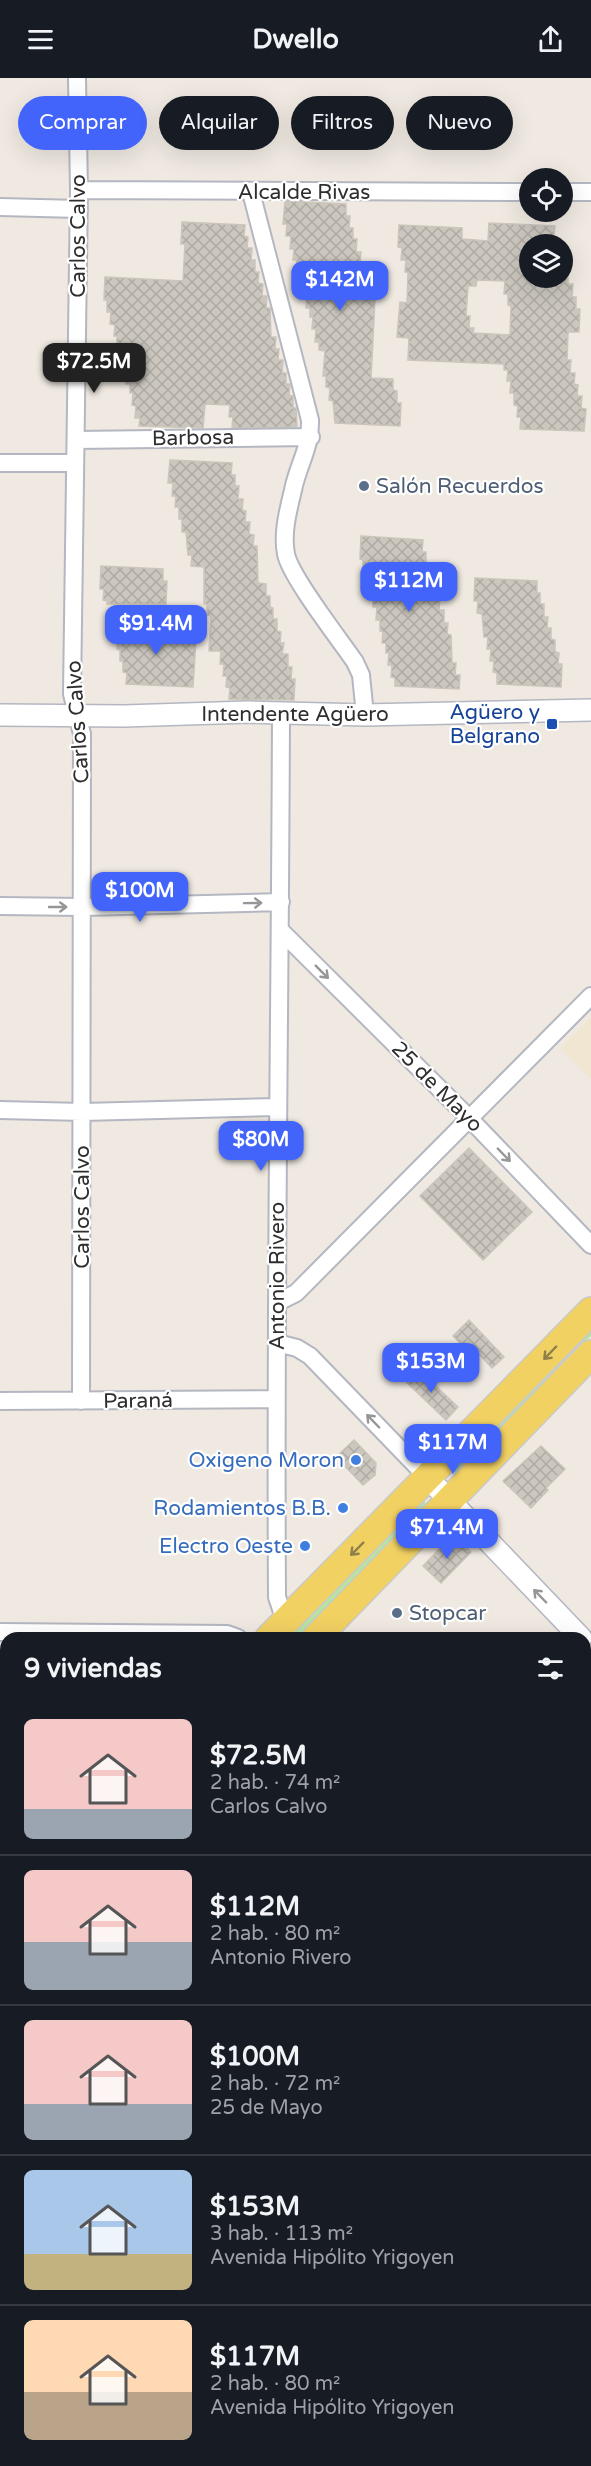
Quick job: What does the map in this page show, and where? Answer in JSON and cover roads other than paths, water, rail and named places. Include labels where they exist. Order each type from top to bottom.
[{"type":"main road","points":[[277,1630],[591,1311]]},
{"type":"main road","points":[[322,1632],[591,1354]]},
{"type":"street","name":"Carlos Calvo","points":[[77,78],[79,209],[72,694],[82,734],[81,1401]]},
{"type":"street","name":"Alcalde Rivas","points":[[79,190],[519,192]]},
{"type":"street","points":[[251,192],[310,420],[311,437],[293,487],[284,537],[286,557],[356,662],[361,675],[365,715]]},
{"type":"street","points":[[573,192],[591,192]]},
{"type":"street","points":[[0,207],[79,209]]},
{"type":"street","name":"Barbosa","points":[[76,440],[311,437]]},
{"type":"street","points":[[0,463],[75,463]]},
{"type":"street","name":"Intendente Agüero","points":[[0,715],[365,715],[591,710]]},
{"type":"street","name":"Antonio Rivero","points":[[277,1630],[276,1399],[281,714]]},
{"type":"street","points":[[0,906],[83,907],[280,902]]},
{"type":"street","name":"25 de Mayo","points":[[281,931],[469,1118],[591,1245]]},
{"type":"street","points":[[278,1302],[296,1293],[591,996]]},
{"type":"street","points":[[0,1110],[83,1112],[278,1107]]},
{"type":"street","points":[[277,1343],[297,1348],[310,1356],[575,1632]]},
{"type":"street","name":"Paraná","points":[[0,1401],[276,1399]]},
{"type":"place","name":"Salón Recuerdos","points":[[364,486]]},
{"type":"place","name":"Agüero y Belgrano","points":[[552,724]]},
{"type":"place","name":"Oxigeno Moron","points":[[356,1460]]},
{"type":"place","name":"Rodamientos B.B.","points":[[343,1508]]},
{"type":"place","name":"Electro Oeste","points":[[305,1546]]},
{"type":"place","name":"Stopcar","points":[[397,1613]]}]
